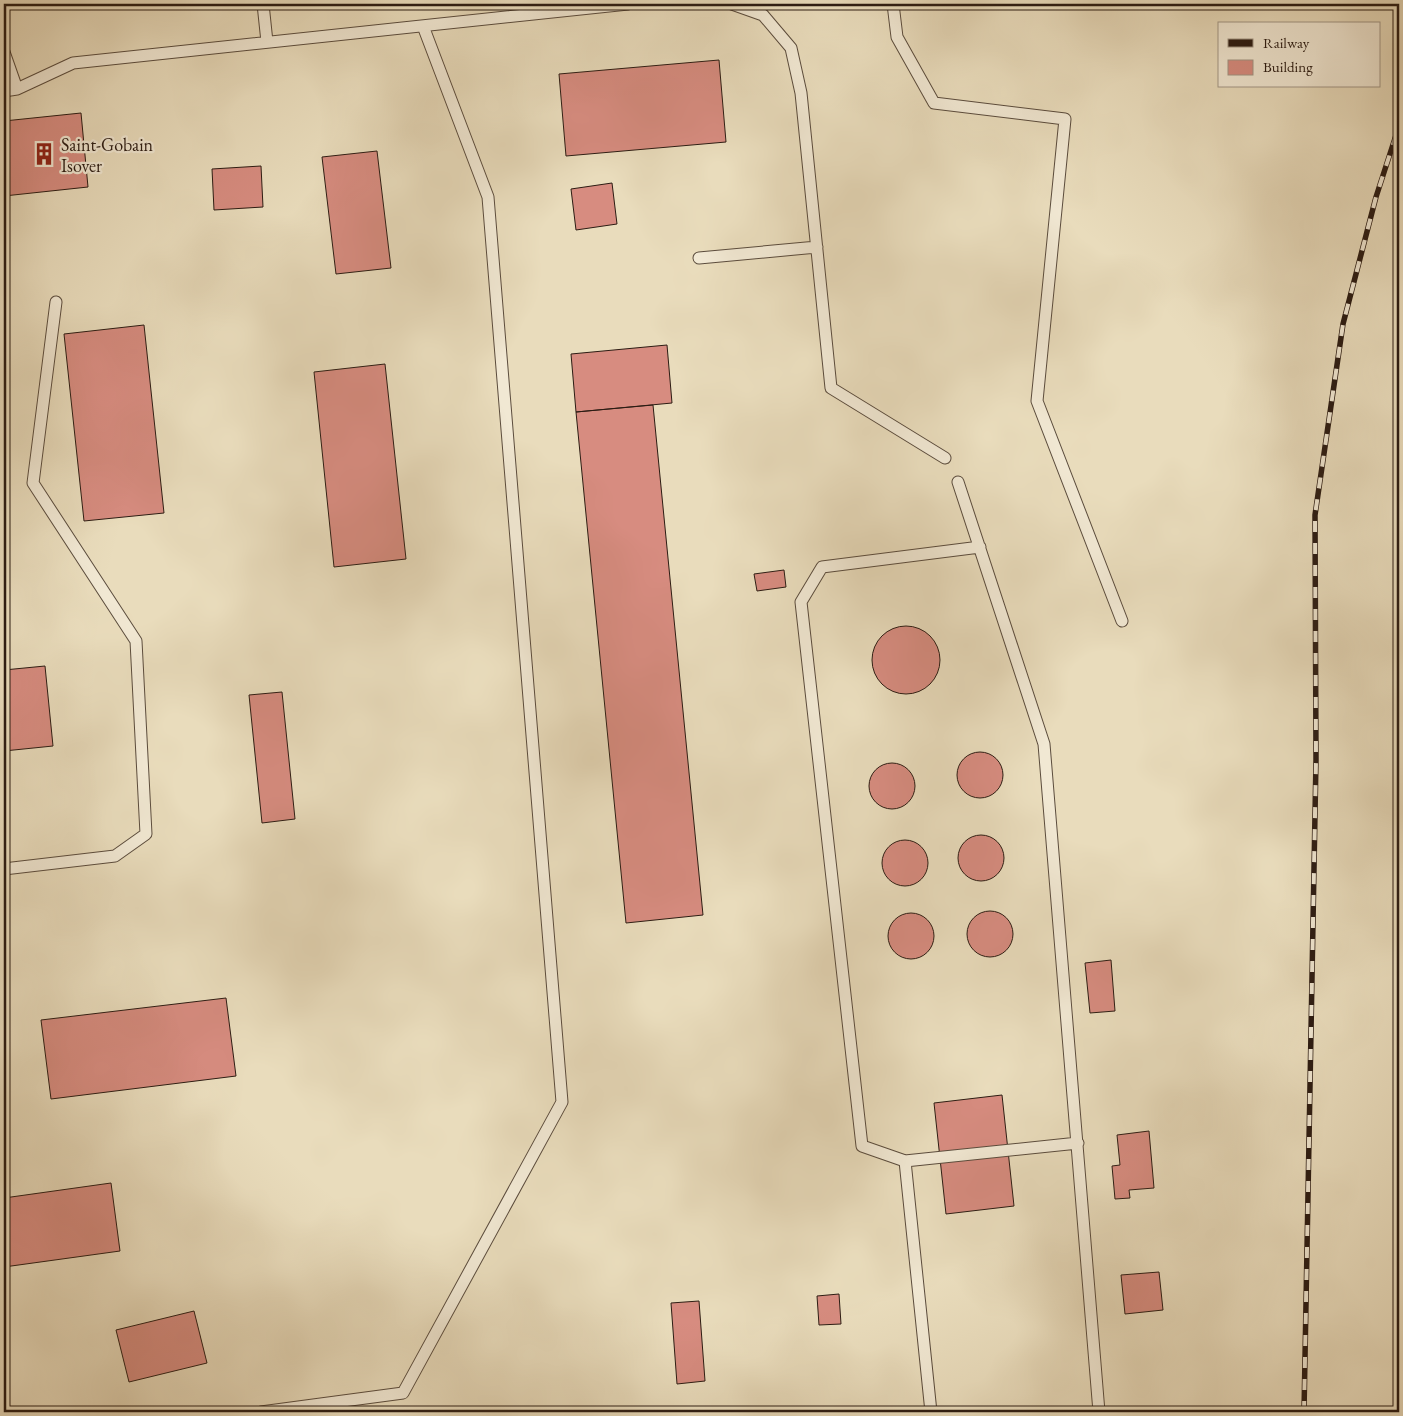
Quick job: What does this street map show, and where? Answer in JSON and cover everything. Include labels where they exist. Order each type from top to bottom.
[{"type":"lane","points":[[263,4],[267,42]]},
{"type":"lane","points":[[4,91],[18,89],[73,63],[628,4]]},
{"type":"lane","points":[[732,4],[763,15],[791,48],[801,93],[831,388],[945,458]]},
{"type":"lane","points":[[892,4],[897,37],[934,103],[1065,119],[1037,401],[1122,621]]},
{"type":"lane","points":[[261,1412],[403,1393],[562,1102],[488,197],[423,26]]},
{"type":"lane","points":[[4,52],[18,89]]},
{"type":"lane","points":[[699,258],[817,247]]},
{"type":"lane","points":[[4,870],[115,856],[146,834],[136,641],[33,483],[56,302]]},
{"type":"lane","points":[[958,482],[1044,744],[1099,1412]]},
{"type":"lane","points":[[980,547],[822,568],[801,602],[862,1146],[905,1161],[1078,1143]]},
{"type":"lane","points":[[905,1161],[931,1412]]},
{"type":"building","points":[[719,60],[726,142],[566,156],[559,74]]},
{"type":"building","name":"Saint-Gobain Isover","points":[[81,113],[88,187],[4,196],[4,121]]},
{"type":"building","points":[[377,151],[391,268],[336,274],[322,157]]},
{"type":"building","points":[[261,166],[263,207],[214,210],[212,169]]},
{"type":"building","points":[[612,183],[617,224],[576,230],[571,189]]},
{"type":"building","points":[[144,325],[164,513],[84,521],[64,334]]},
{"type":"building","points":[[667,345],[672,403],[576,412],[571,354]]},
{"type":"building","points":[[385,364],[406,559],[334,567],[314,372]]},
{"type":"building","points":[[653,405],[703,915],[626,923],[576,412]]},
{"type":"building","points":[[784,570],[786,587],[757,591],[754,574]]},
{"type":"building","points":[[906,626],[919,629],[930,636],[937,647],[940,660],[937,673],[930,684],[919,691],[906,694],[893,691],[882,684],[875,673],[872,660],[875,647],[882,636],[893,629]]},
{"type":"building","points":[[45,666],[53,746],[4,751],[4,670]]},
{"type":"building","points":[[282,692],[295,819],[262,823],[249,695]]},
{"type":"building","points":[[975,752],[985,752],[999,762],[1003,775],[999,788],[993,794],[985,798],[975,798],[961,788],[957,780],[957,770],[967,756]]},
{"type":"building","points":[[888,763],[896,763],[905,767],[911,773],[915,786],[911,799],[905,805],[896,809],[888,809],[879,805],[873,799],[869,790],[869,782],[873,773],[879,767]]},
{"type":"building","points":[[976,835],[986,835],[1000,845],[1004,858],[1000,871],[994,877],[986,881],[976,881],[962,871],[958,863],[958,853],[968,839]]},
{"type":"building","points":[[900,840],[910,840],[924,850],[928,863],[924,876],[918,882],[910,886],[900,886],[886,876],[882,868],[882,858],[892,844]]},
{"type":"building","points":[[985,911],[995,911],[1009,921],[1013,934],[1009,947],[1003,953],[995,957],[985,957],[971,947],[967,939],[967,929],[977,915]]},
{"type":"building","points":[[906,913],[916,913],[930,923],[934,936],[930,949],[924,955],[916,959],[906,959],[892,949],[888,941],[888,931],[898,917]]},
{"type":"building","points":[[1111,960],[1115,1011],[1090,1013],[1085,963]]},
{"type":"building","points":[[226,998],[236,1076],[51,1099],[41,1020]]},
{"type":"building","points":[[1002,1095],[1014,1206],[946,1214],[934,1103]]},
{"type":"building","points":[[1149,1131],[1154,1188],[1129,1190],[1130,1198],[1115,1199],[1112,1166],[1120,1165],[1117,1135]]},
{"type":"building","points":[[111,1183],[120,1251],[4,1267],[4,1198]]},
{"type":"building","points":[[1159,1272],[1163,1310],[1125,1314],[1121,1275]]},
{"type":"building","points":[[839,1294],[841,1324],[819,1325],[817,1296]]},
{"type":"building","points":[[699,1301],[705,1381],[677,1384],[671,1303]]},
{"type":"building","points":[[194,1311],[207,1363],[129,1382],[116,1330]]},
{"type":"railway","points":[[1304,1412],[1316,760],[1315,515],[1343,324],[1376,197],[1399,126]]},
{"type":"place","name":"Saint-Gobain Isover","points":[[44,154]]}]
